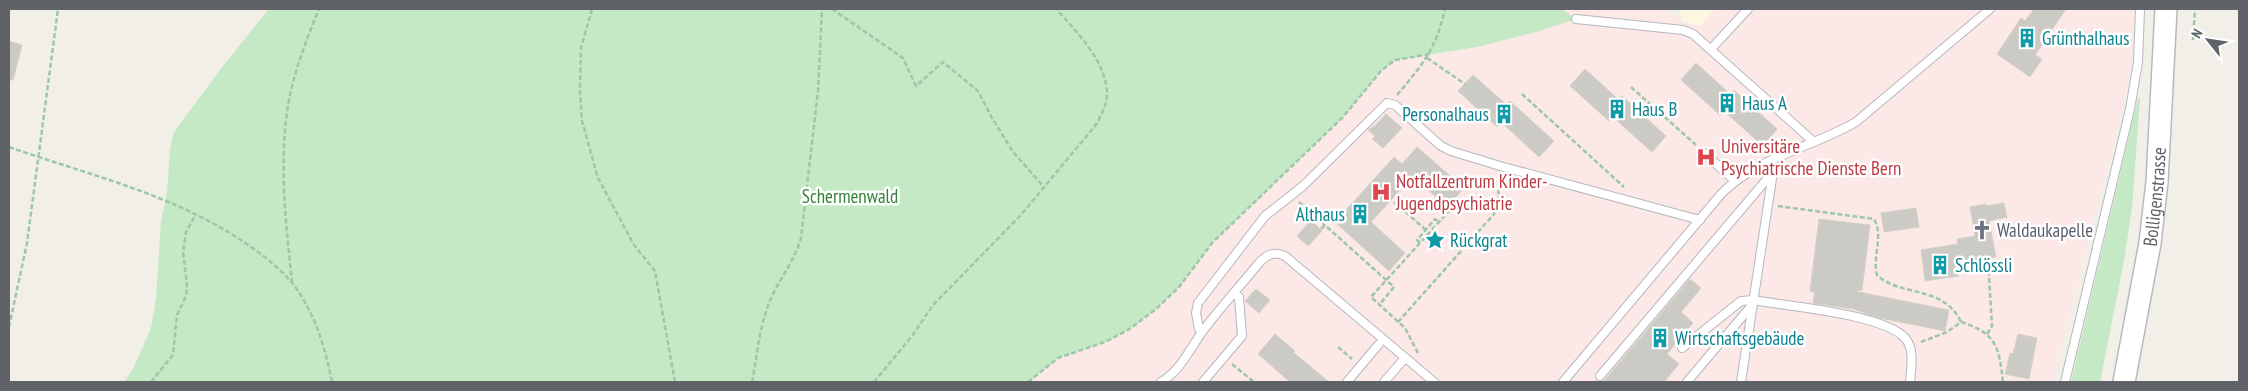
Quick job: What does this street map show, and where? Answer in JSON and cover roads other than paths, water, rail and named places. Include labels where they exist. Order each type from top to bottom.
[{"type":"main road","name":"Bolligenstrasse","points":[[2124,382],[2150,243],[2157,182],[2166,9]]},
{"type":"lane","points":[[1711,49],[1748,9]]},
{"type":"lane","points":[[2065,382],[2130,109],[2138,62],[2140,9]]},
{"type":"lane","points":[[1563,382],[1700,220],[1736,181],[1752,169],[1856,122],[1984,10]]},
{"type":"lane","points":[[1576,19],[1683,30],[1693,34],[1814,142]]},
{"type":"lane","points":[[1202,332],[1199,329],[1196,313],[1198,304],[1265,216],[1303,186],[1381,108],[1390,103],[1395,105],[1446,148],[1500,166],[1700,220]]},
{"type":"lane","points":[[1704,153],[1736,181]]},
{"type":"lane","points":[[1741,382],[1774,160]]},
{"type":"lane","points":[[1600,376],[1772,172]]},
{"type":"lane","points":[[1160,382],[1170,375],[1193,347],[1202,332],[1263,259],[1273,253],[1280,254],[1434,382]]},
{"type":"lane","points":[[1203,382],[1242,336],[1239,297],[1234,294]]},
{"type":"lane","points":[[1682,348],[1741,301],[1753,302],[1875,322],[1896,331],[1905,338],[1910,346],[1910,382]]},
{"type":"lane","points":[[1688,382],[1753,302]]},
{"type":"lane","points":[[1349,381],[1379,344]]},
{"type":"lane","points":[[1384,382],[1405,358]]},
{"type":"place","name":"Grünthalhaus","points":[[2027,38]]},
{"type":"place","name":"Haus A","points":[[1727,103]]},
{"type":"place","name":"Haus B","points":[[1617,109]]},
{"type":"place","name":"Personalhaus","points":[[1504,114]]},
{"type":"place","name":"Universitäre Psychiatrische Dienste Bern","points":[[1706,157]]},
{"type":"place","name":"Notfallzentrum Kinder- Jugendpsychiatrie","points":[[1381,192]]},
{"type":"place","name":"Althaus","points":[[1360,214]]},
{"type":"place","name":"Waldaukapelle","points":[[1982,230]]},
{"type":"place","name":"Rückgrat","points":[[1435,240]]},
{"type":"place","name":"Schlössli","points":[[1940,265]]},
{"type":"place","name":"Wirtschaftsgebäude","points":[[1660,338]]},
{"type":"park label","name":"Schermenwald","points":[[850,196]]}]
